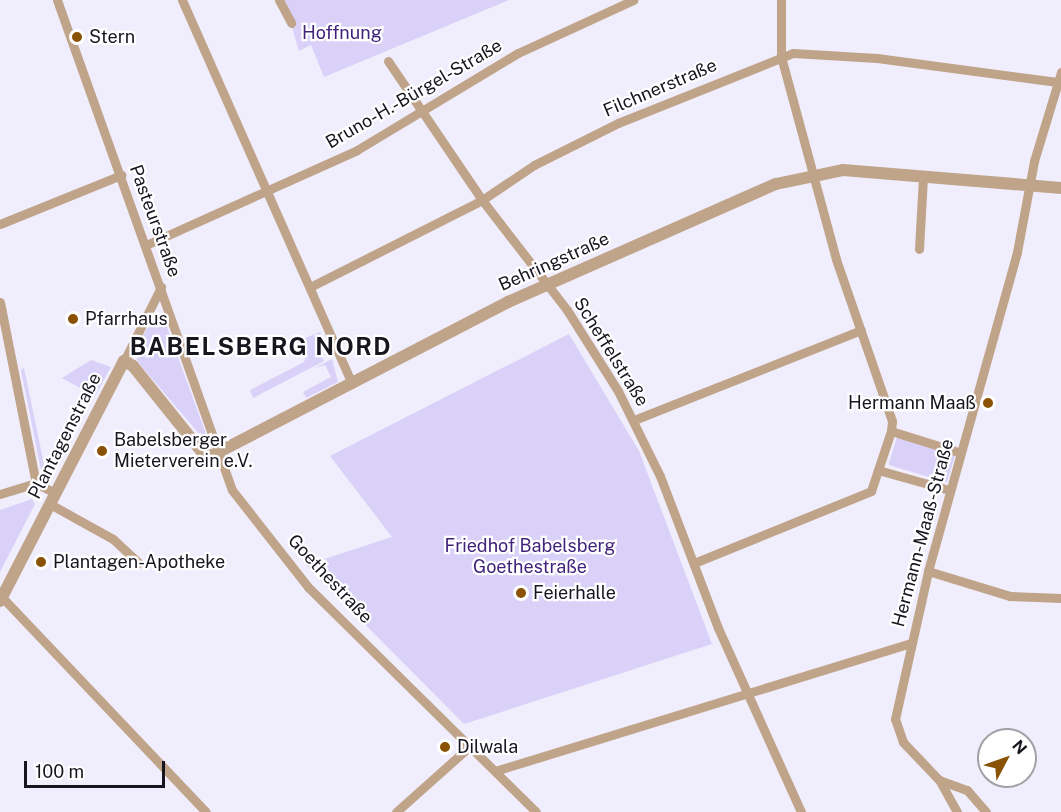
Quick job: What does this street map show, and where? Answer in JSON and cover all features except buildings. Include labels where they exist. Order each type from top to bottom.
[{"type":"street","name":"Pasteurstraße","points":[[57,0],[221,453]]},
{"type":"street","points":[[182,0],[352,384]]},
{"type":"street","points":[[279,0],[291,22]]},
{"type":"street","name":"Bruno-H.-Bürgel-Straße","points":[[146,245],[357,150],[518,53],[633,0]]},
{"type":"street","points":[[694,563],[871,491],[891,431],[892,421],[836,260],[781,57],[781,0]]},
{"type":"street","name":"Filchnerstraße","points":[[310,287],[482,200],[534,165],[618,123],[792,52],[877,58],[1057,82]]},
{"type":"street","name":"Scheffelstraße","points":[[388,61],[482,200],[548,285],[634,420],[746,693],[801,812]]},
{"type":"street","name":"Hermann-Maaß-Straße","points":[[957,812],[939,780],[897,730],[895,719],[928,571],[1017,252],[1030,185],[1061,72]]},
{"type":"street","name":"Behringstraße","points":[[221,453],[548,285],[776,184],[814,173],[923,177],[1061,188]]},
{"type":"street","points":[[0,224],[121,175]]},
{"type":"street","points":[[919,249],[923,177]]},
{"type":"street","name":"Plantagenstraße","points":[[1,598],[161,287]]},
{"type":"street","points":[[0,302],[36,483],[53,499],[112,539],[139,563]]},
{"type":"street","points":[[634,420],[861,330]]},
{"type":"street","points":[[124,361],[133,366],[202,452],[221,453]]},
{"type":"street","points":[[891,431],[961,453]]},
{"type":"street","name":"Goethestraße","points":[[221,453],[232,490],[308,587],[536,812]]},
{"type":"street","points":[[878,470],[949,490]]},
{"type":"street","points":[[0,494],[36,483]]},
{"type":"street","points":[[928,571],[1010,596],[1061,598]]},
{"type":"street","points":[[1,598],[207,812]]},
{"type":"street","points":[[495,771],[912,643]]},
{"type":"street","points":[[396,812],[470,746]]},
{"type":"street","points":[[939,780],[967,790],[986,812]]},
{"type":"green space","name":"Hoffnung","points":[[284,0],[509,0],[324,77],[311,45],[299,51]]},
{"type":"green space","points":[[163,316],[206,434],[201,436],[137,361],[137,347],[152,319]]},
{"type":"green space","points":[[320,332],[324,342],[318,346],[324,361],[253,398],[250,390],[304,362],[307,354],[300,340]]},
{"type":"green space","name":"Friedhof Babelsberg Goethestraße","points":[[569,334],[639,451],[712,644],[464,724],[306,565],[392,537],[330,456]]},
{"type":"green space","points":[[332,359],[338,382],[306,398],[303,392],[331,377],[325,365],[315,368]]},
{"type":"green space","points":[[91,360],[111,367],[95,396],[62,378]]},
{"type":"green space","points":[[24,368],[45,469],[41,470],[21,370]]},
{"type":"green space","points":[[897,437],[955,455],[947,483],[889,465]]},
{"type":"green space","points":[[32,499],[35,504],[0,572],[0,510]]},
{"type":"place","name":"Stern","points":[[77,37]]},
{"type":"place","name":"Pfarrhaus","points":[[73,319]]},
{"type":"place","name":"Hermann Maaß","points":[[988,403]]},
{"type":"place","name":"Babelsberger Mieterverein e.V.","points":[[102,451]]},
{"type":"place","name":"Plantagen-Apotheke","points":[[41,562]]},
{"type":"place","name":"Feierhalle","points":[[521,593]]},
{"type":"place","name":"Dilwala","points":[[445,747]]},
{"type":"district","name":"BABELSBERG NORD","points":[[261,347]]}]
